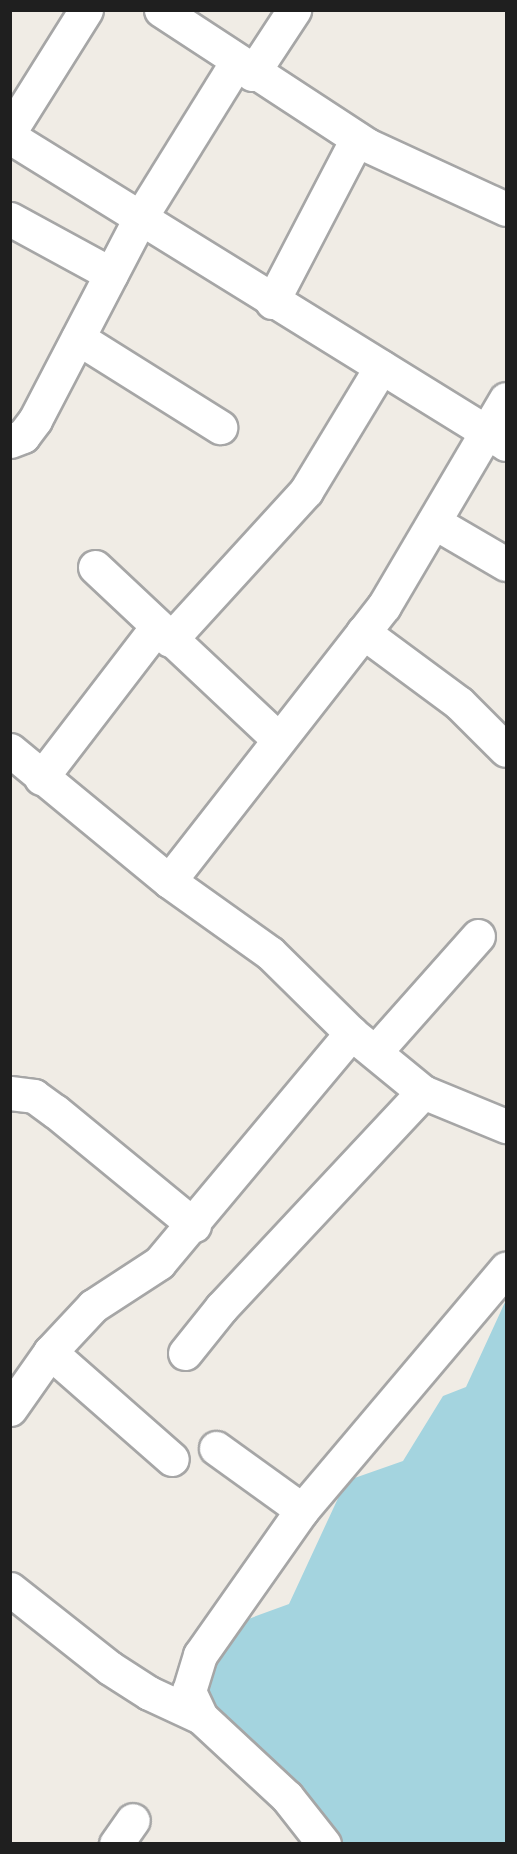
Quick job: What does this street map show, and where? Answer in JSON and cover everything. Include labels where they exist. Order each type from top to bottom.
[{"type":"street","points":[[10,131],[86,10]]},
{"type":"street","points":[[161,10],[244,68],[357,139],[506,206]]},
{"type":"street","points":[[10,441],[23,436],[35,420],[140,218],[244,68],[294,10]]},
{"type":"street","points":[[10,137],[272,302],[496,439]]},
{"type":"street","points":[[272,302],[357,139]]},
{"type":"street","points":[[10,219],[111,274]]},
{"type":"street","points":[[78,338],[220,427]]},
{"type":"street","points":[[42,778],[163,634],[306,491],[381,367]]},
{"type":"street","points":[[169,881],[277,738],[363,632],[434,522],[496,439],[507,399]]},
{"type":"street","points":[[434,522],[507,564]]},
{"type":"street","points":[[95,567],[163,634],[277,738]]},
{"type":"street","points":[[363,632],[459,703],[507,750]]},
{"type":"street","points":[[10,750],[169,881],[270,953],[363,1043],[423,1092],[507,1126]]},
{"type":"street","points":[[11,1409],[50,1352],[93,1306],[148,1274],[363,1043],[478,936]]},
{"type":"street","points":[[185,1353],[221,1308],[423,1092]]},
{"type":"street","points":[[10,1093],[34,1096],[55,1110],[194,1225]]},
{"type":"street","points":[[201,1717],[189,1691],[200,1655],[302,1510],[507,1269]]},
{"type":"street","points":[[50,1352],[171,1459]]},
{"type":"street","points":[[216,1448],[302,1510]]},
{"type":"street","points":[[10,1589],[110,1668],[149,1693],[201,1717],[287,1797],[324,1844]]},
{"type":"water","points":[[506,1300],[506,1843],[340,1844],[250,1749],[228,1716],[197,1702],[221,1629],[289,1604],[346,1481],[403,1461],[443,1396],[466,1387]]}]
